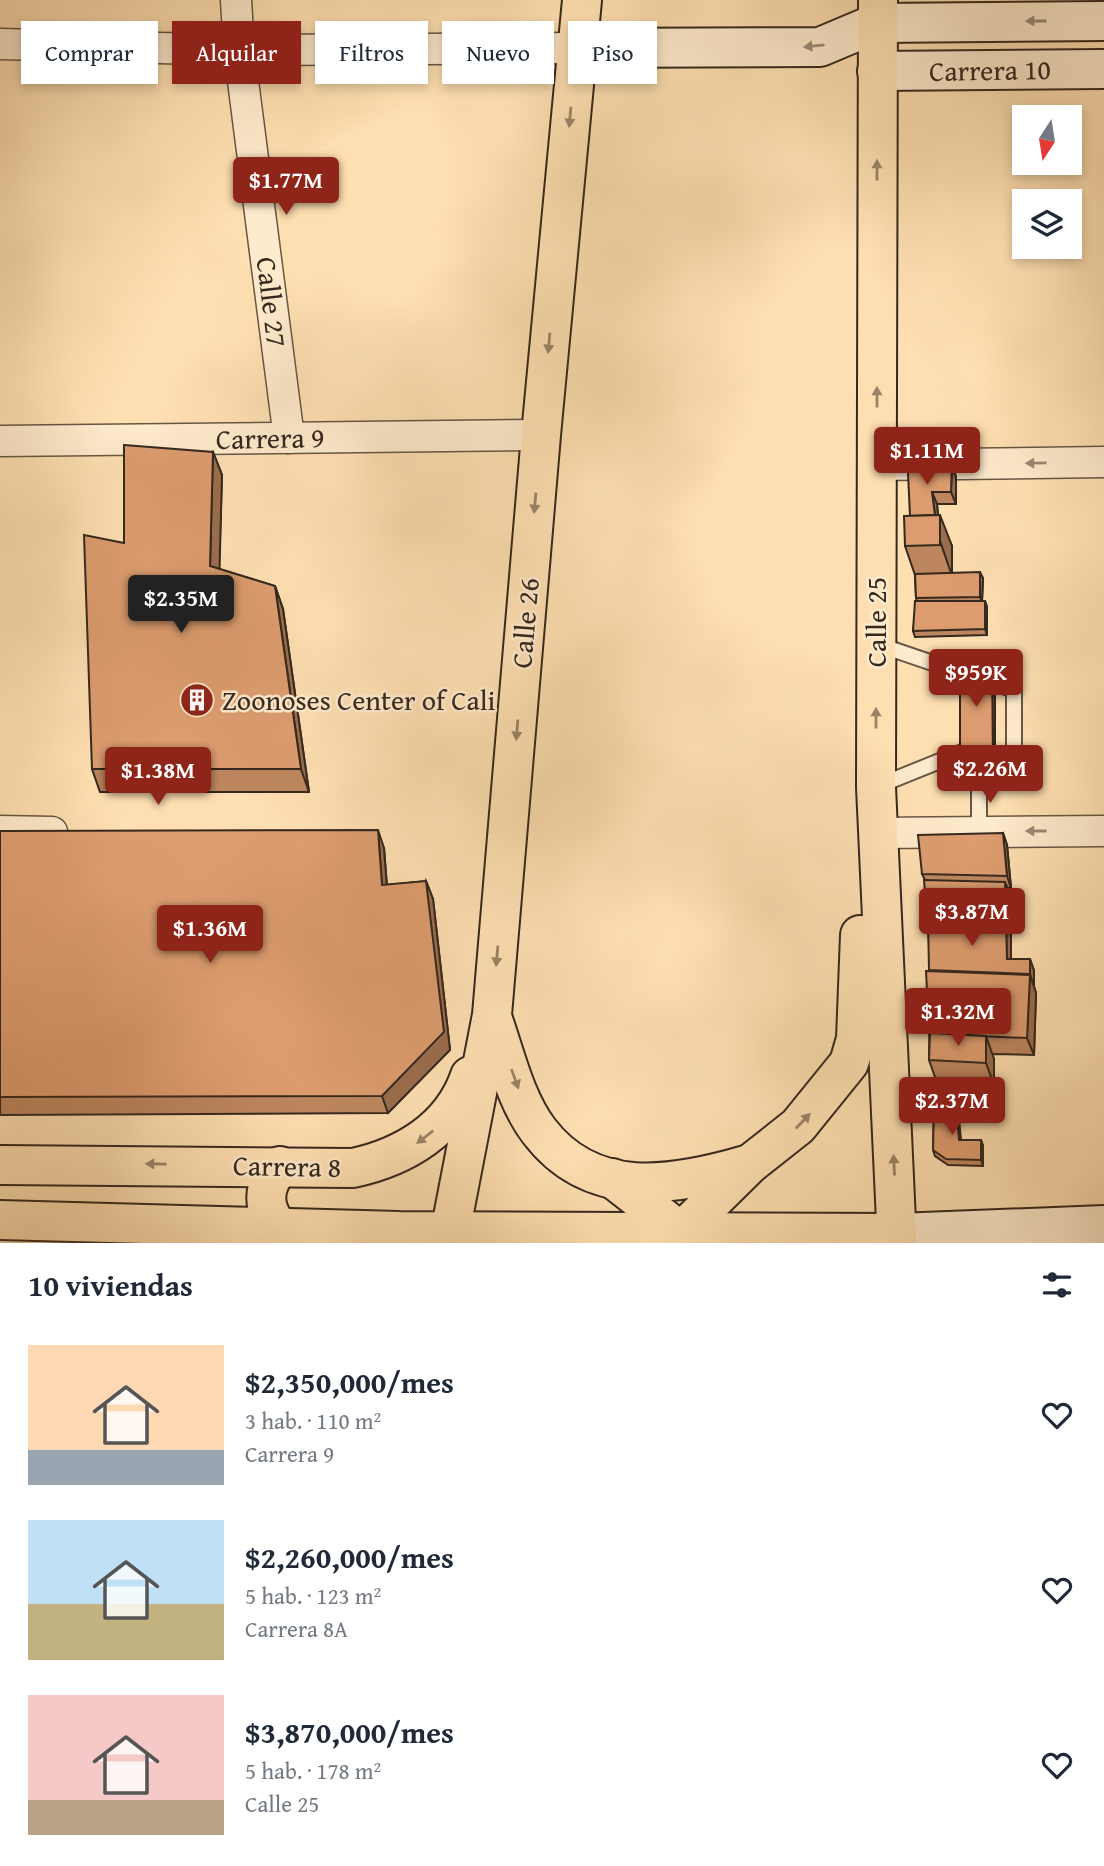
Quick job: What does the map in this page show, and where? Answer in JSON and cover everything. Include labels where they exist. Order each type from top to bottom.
[{"type":"main road","name":"Calle 26","points":[[579,21],[582,0]]},
{"type":"main road","name":"Carrera 10","points":[[657,47],[820,47],[877,11],[1104,21]]},
{"type":"main road","name":"Calle 25","points":[[877,11],[876,787],[897,1238]]},
{"type":"main road","name":"Carrera 10","points":[[877,71],[1104,69]]},
{"type":"main road","name":"Calle 26","points":[[449,1237],[492,1015],[573,84]]},
{"type":"main road","points":[[681,1232],[750,1164],[798,1126],[849,1063],[856,1039],[860,923],[877,833]]},
{"type":"main road","name":"Carrera 8","points":[[0,1165],[353,1168],[387,1160],[417,1144],[445,1120],[466,1089],[492,1015]]},
{"type":"main road","points":[[492,1015],[519,1090],[538,1130],[576,1164],[612,1178],[639,1184],[677,1183],[750,1164]]},
{"type":"main road","points":[[185,1227],[206,1206],[209,1192],[207,1178],[200,1165]]},
{"type":"main road","points":[[280,1166],[267,1186],[265,1198],[267,1210],[281,1229]]},
{"type":"main road","points":[[612,1178],[681,1232]]},
{"type":"main road","points":[[0,1220],[281,1229],[335,1236],[449,1237],[681,1232],[897,1238],[1081,1231]]},
{"type":"street","name":"Calle 27","points":[[236,0],[237,21]]},
{"type":"street","name":"Carrera 10","points":[[0,44],[172,48]]},
{"type":"street","name":"Carrera 10","points":[[301,49],[568,47]]},
{"type":"street","name":"Calle 27","points":[[243,84],[289,438]]},
{"type":"street","name":"Carrera 9","points":[[0,441],[541,435]]},
{"type":"street","points":[[877,465],[1104,463]]},
{"type":"street","points":[[0,831],[82,832]]},
{"type":"street","points":[[877,833],[1104,831]]},
{"type":"lane","points":[[876,644],[962,673]]},
{"type":"lane","points":[[979,831],[979,777],[1014,780],[1014,690],[995,683]]},
{"type":"lane","points":[[876,787],[962,752]]},
{"type":"building","name":"Zoonoses Center of Cali","points":[[124,445],[213,452],[210,566],[275,586],[301,769],[92,769],[84,535],[124,543]]},
{"type":"building","points":[[917,464],[952,465],[951,492],[932,492],[935,515],[910,516],[908,473]]},
{"type":"building","points":[[940,515],[940,545],[905,546],[904,516]]},
{"type":"building","points":[[980,572],[980,597],[916,598],[915,574]]},
{"type":"building","points":[[915,601],[985,601],[985,629],[913,631]]},
{"type":"building","points":[[960,654],[992,654],[993,764],[960,764]]},
{"type":"building","points":[[378,830],[382,885],[426,881],[444,1032],[382,1096],[0,1097],[0,831]]},
{"type":"building","points":[[1003,833],[1007,876],[922,874],[918,835]]},
{"type":"building","points":[[924,880],[1005,882],[1007,918],[927,916]]},
{"type":"building","points":[[928,920],[1006,923],[1007,959],[1030,959],[1030,974],[929,970]]},
{"type":"building","points":[[926,971],[1030,975],[1027,1038],[929,1034]]},
{"type":"building","points":[[930,1033],[986,1036],[986,1063],[929,1060]]},
{"type":"building","points":[[935,1080],[992,1082],[991,1106],[934,1104]]},
{"type":"building","points":[[934,1106],[956,1106],[959,1140],[981,1140],[981,1160],[946,1159],[933,1150]]},
{"type":"place","name":"Zoonoses Center of Cali","points":[[197,700]]}]
